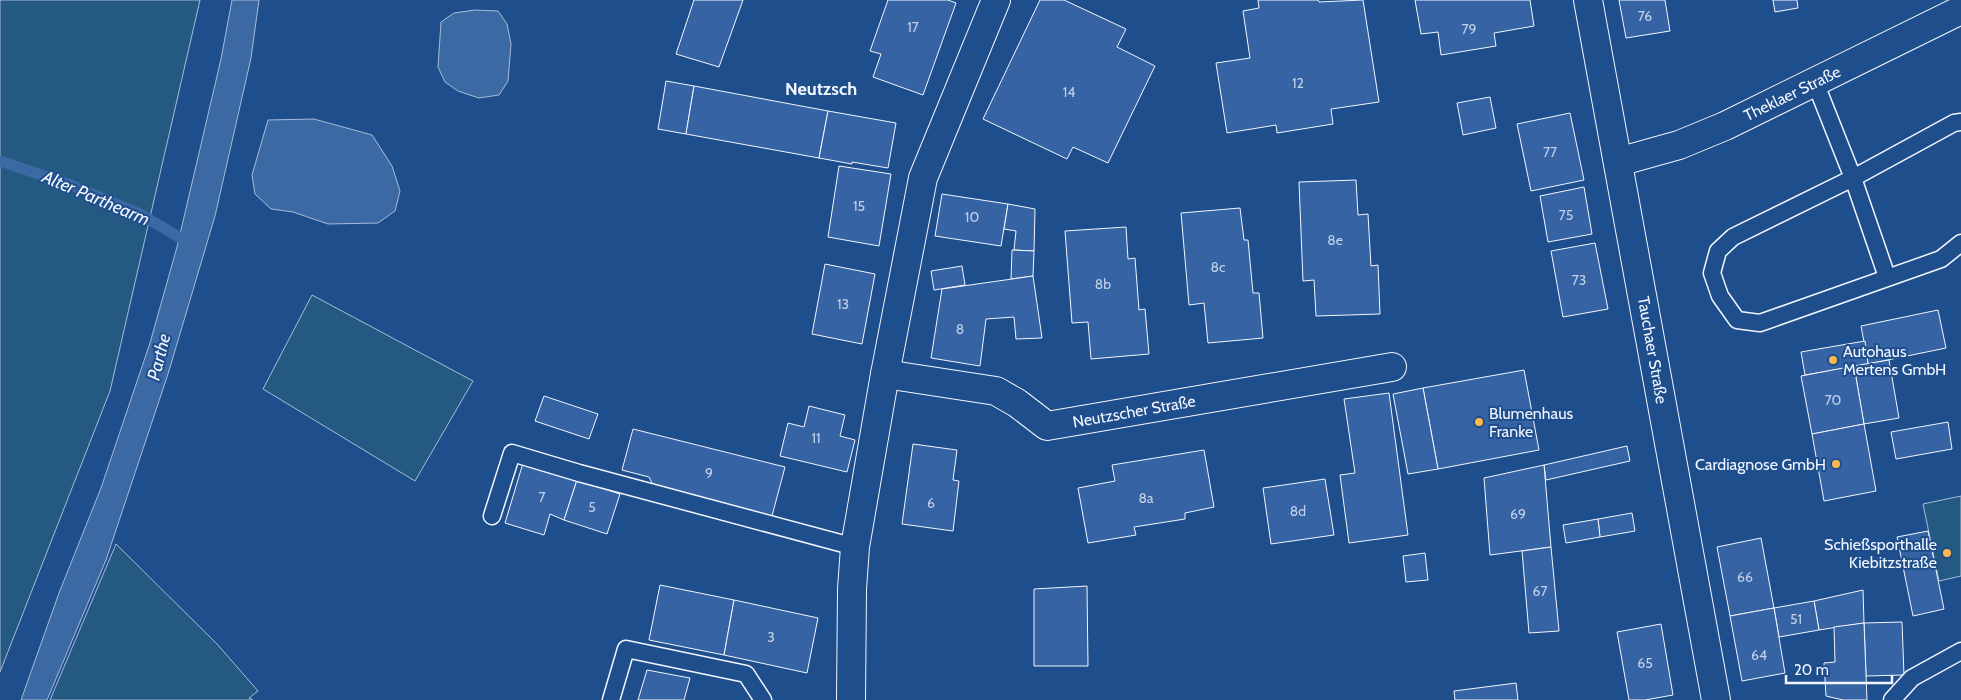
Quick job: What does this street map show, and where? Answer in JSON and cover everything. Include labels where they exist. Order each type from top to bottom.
[{"type":"street","points":[[851,700],[852,589],[855,547],[885,374],[923,178],[996,0]]},
{"type":"street","name":"Tauchaer Straße","points":[[1588,0],[1716,700]]},
{"type":"street","name":"Theklaer Straße","points":[[1618,162],[1679,145],[1724,126],[1961,10]]},
{"type":"street","name":"Neutzscher Straße","points":[[885,374],[996,391],[1047,426],[1392,367]]},
{"type":"lane","points":[[1814,82],[1853,178],[1886,277]]},
{"type":"lane","points":[[1961,122],[1954,123],[1853,178],[1733,237],[1718,251],[1712,273],[1720,296],[1737,320],[1760,322],[1941,259],[1961,243]]},
{"type":"lane","points":[[492,516],[512,453],[579,473],[855,547]]},
{"type":"lane","points":[[611,700],[626,649],[746,674],[763,700]]},
{"type":"lane","points":[[1892,700],[1912,678],[1961,651]]},
{"type":"shaded area","points":[[0,0],[200,0],[110,391],[0,672]]},
{"type":"shaded area","points":[[312,295],[473,381],[415,481],[263,389]]},
{"type":"shaded area","name":"Schießsporthalle Kiebitzstraße","points":[[1961,496],[1961,576],[1939,581],[1923,504]]},
{"type":"shaded area","points":[[116,544],[217,644],[258,691],[249,698],[253,700],[50,700]]},
{"type":"water","name":"Parthe","points":[[232,0],[259,0],[251,58],[215,216],[168,374],[106,560],[47,700],[21,700],[59,593],[101,488],[150,343],[177,247],[221,59]]},
{"type":"water","points":[[475,10],[498,11],[507,24],[511,44],[508,81],[499,95],[479,98],[458,91],[445,82],[438,67],[441,22],[454,13]]},
{"type":"water","points":[[314,119],[372,135],[392,166],[400,191],[395,211],[378,223],[328,224],[293,212],[271,209],[255,194],[252,175],[268,120]]},
{"type":"building","points":[[694,0],[743,0],[719,67],[676,54]]},
{"type":"building","points":[[888,0],[948,0],[956,3],[923,95],[873,77],[881,54],[870,51]]},
{"type":"building","points":[[1040,0],[1064,0],[1126,29],[1117,47],[1155,66],[1108,163],[1073,147],[1067,159],[983,119]]},
{"type":"building","points":[[1258,0],[1318,0],[1319,2],[1363,0],[1379,102],[1331,109],[1333,124],[1277,133],[1276,125],[1227,133],[1216,63],[1250,58],[1243,11],[1259,8]]},
{"type":"building","points":[[1415,0],[1530,0],[1534,26],[1494,33],[1496,46],[1441,55],[1438,32],[1421,34]]},
{"type":"building","points":[[1619,0],[1665,0],[1670,31],[1626,38]]},
{"type":"building","points":[[1773,0],[1797,0],[1798,8],[1775,12]]},
{"type":"building","points":[[666,81],[694,86],[686,134],[658,129]]},
{"type":"building","points":[[694,86],[828,111],[819,158],[686,134]]},
{"type":"building","points":[[1490,97],[1496,128],[1463,135],[1457,103]]},
{"type":"building","points":[[828,111],[896,123],[888,168],[819,158]]},
{"type":"building","points":[[1570,113],[1584,180],[1531,191],[1517,124]]},
{"type":"building","points":[[839,166],[891,174],[879,246],[828,237]]},
{"type":"building","points":[[1356,180],[1358,215],[1368,214],[1371,266],[1378,265],[1380,314],[1316,316],[1314,280],[1303,281],[1299,182]]},
{"type":"building","points":[[1584,187],[1592,234],[1548,242],[1540,196]]},
{"type":"building","points":[[942,194],[1008,204],[1001,246],[935,236]]},
{"type":"building","points":[[1008,204],[1035,209],[1034,251],[1014,250],[1016,231],[1004,229]]},
{"type":"building","points":[[1240,208],[1244,240],[1248,240],[1253,293],[1259,293],[1263,338],[1208,343],[1204,303],[1189,305],[1181,213]]},
{"type":"building","points":[[1126,227],[1128,259],[1135,258],[1139,310],[1145,309],[1149,354],[1091,359],[1088,322],[1072,323],[1065,231]]},
{"type":"building","points":[[1595,243],[1608,309],[1563,317],[1551,251]]},
{"type":"building","points":[[1012,250],[1034,251],[1033,276],[1011,279]]},
{"type":"building","points":[[825,264],[875,274],[862,344],[812,334]]},
{"type":"building","points":[[962,266],[965,285],[934,290],[931,271]]},
{"type":"building","points":[[1033,276],[1042,338],[1016,339],[1014,317],[986,319],[980,366],[931,358],[942,289]]},
{"type":"building","points":[[1938,310],[1946,348],[1868,364],[1861,326]]},
{"type":"building","points":[[1865,341],[1868,364],[1805,375],[1801,352]]},
{"type":"building","points":[[1889,360],[1899,418],[1864,424],[1854,366]]},
{"type":"building","points":[[1854,366],[1864,424],[1812,434],[1801,376]]},
{"type":"building","points":[[1524,370],[1539,450],[1438,469],[1423,388]]},
{"type":"building","points":[[1423,388],[1438,469],[1408,474],[1393,394]]},
{"type":"building","points":[[1389,393],[1408,535],[1349,543],[1340,475],[1355,473],[1344,399]]},
{"type":"building","points":[[544,396],[598,414],[589,439],[535,421]]},
{"type":"building","points":[[809,406],[845,415],[840,436],[855,440],[847,472],[780,456],[788,423],[804,427]]},
{"type":"building","points":[[1948,422],[1952,449],[1896,459],[1891,432]]},
{"type":"building","points":[[1864,424],[1876,491],[1824,501],[1812,434]]},
{"type":"building","points":[[633,429],[785,467],[772,516],[654,487],[649,477],[622,470]]},
{"type":"building","points":[[913,444],[957,450],[953,480],[959,481],[953,531],[902,524]]},
{"type":"building","points":[[1627,446],[1630,461],[1546,480],[1544,465]]},
{"type":"building","points":[[1204,450],[1214,507],[1185,513],[1185,519],[1134,527],[1136,535],[1088,543],[1078,488],[1115,481],[1112,465]]},
{"type":"building","points":[[523,463],[577,480],[564,520],[550,514],[544,535],[505,523]]},
{"type":"building","points":[[1544,465],[1551,547],[1490,555],[1484,478]]},
{"type":"building","points":[[1325,479],[1334,535],[1271,544],[1263,488]]},
{"type":"building","points":[[577,480],[620,494],[607,534],[564,520]]},
{"type":"building","points":[[1632,513],[1635,531],[1600,537],[1598,519]]},
{"type":"building","points":[[1598,519],[1600,537],[1566,543],[1563,525]]},
{"type":"building","points":[[1928,531],[1944,609],[1913,616],[1897,537]]},
{"type":"building","points":[[1761,538],[1774,608],[1730,616],[1717,547]]},
{"type":"building","points":[[1551,547],[1559,631],[1529,633],[1522,551]]},
{"type":"building","points":[[1425,553],[1428,580],[1406,582],[1403,556]]},
{"type":"building","points":[[660,585],[734,600],[724,655],[649,640]]},
{"type":"building","points":[[1087,586],[1088,666],[1034,666],[1034,589]]},
{"type":"building","points":[[1863,590],[1864,623],[1819,630],[1814,601]]},
{"type":"building","points":[[734,600],[818,618],[807,673],[724,655]]},
{"type":"building","points":[[1814,601],[1819,630],[1779,637],[1774,608]]},
{"type":"building","points":[[1774,608],[1785,673],[1742,681],[1730,616]]},
{"type":"building","points":[[1902,622],[1904,675],[1866,676],[1864,623]]},
{"type":"building","points":[[1864,623],[1867,700],[1843,700],[1826,696],[1824,663],[1835,662],[1834,627]]},
{"type":"building","points":[[1661,624],[1673,695],[1645,700],[1629,700],[1617,632]]},
{"type":"building","points":[[647,670],[690,678],[684,700],[638,700]]},
{"type":"building","points":[[1516,683],[1518,700],[1455,700],[1454,691]]},
{"type":"waterway","name":"Alter Parthearm","points":[[0,161],[71,185],[140,214],[189,243]]},
{"type":"place","name":"Autohaus Mertens GmbH","points":[[1833,360]]},
{"type":"place","name":"Blumenhaus Franke","points":[[1479,422]]},
{"type":"place","name":"Cardiagnose GmbH","points":[[1836,464]]},
{"type":"place","name":"Schießsporthalle Kiebitzstraße","points":[[1947,553]]},
{"type":"district","name":"Neutzsch","points":[[821,89]]}]
